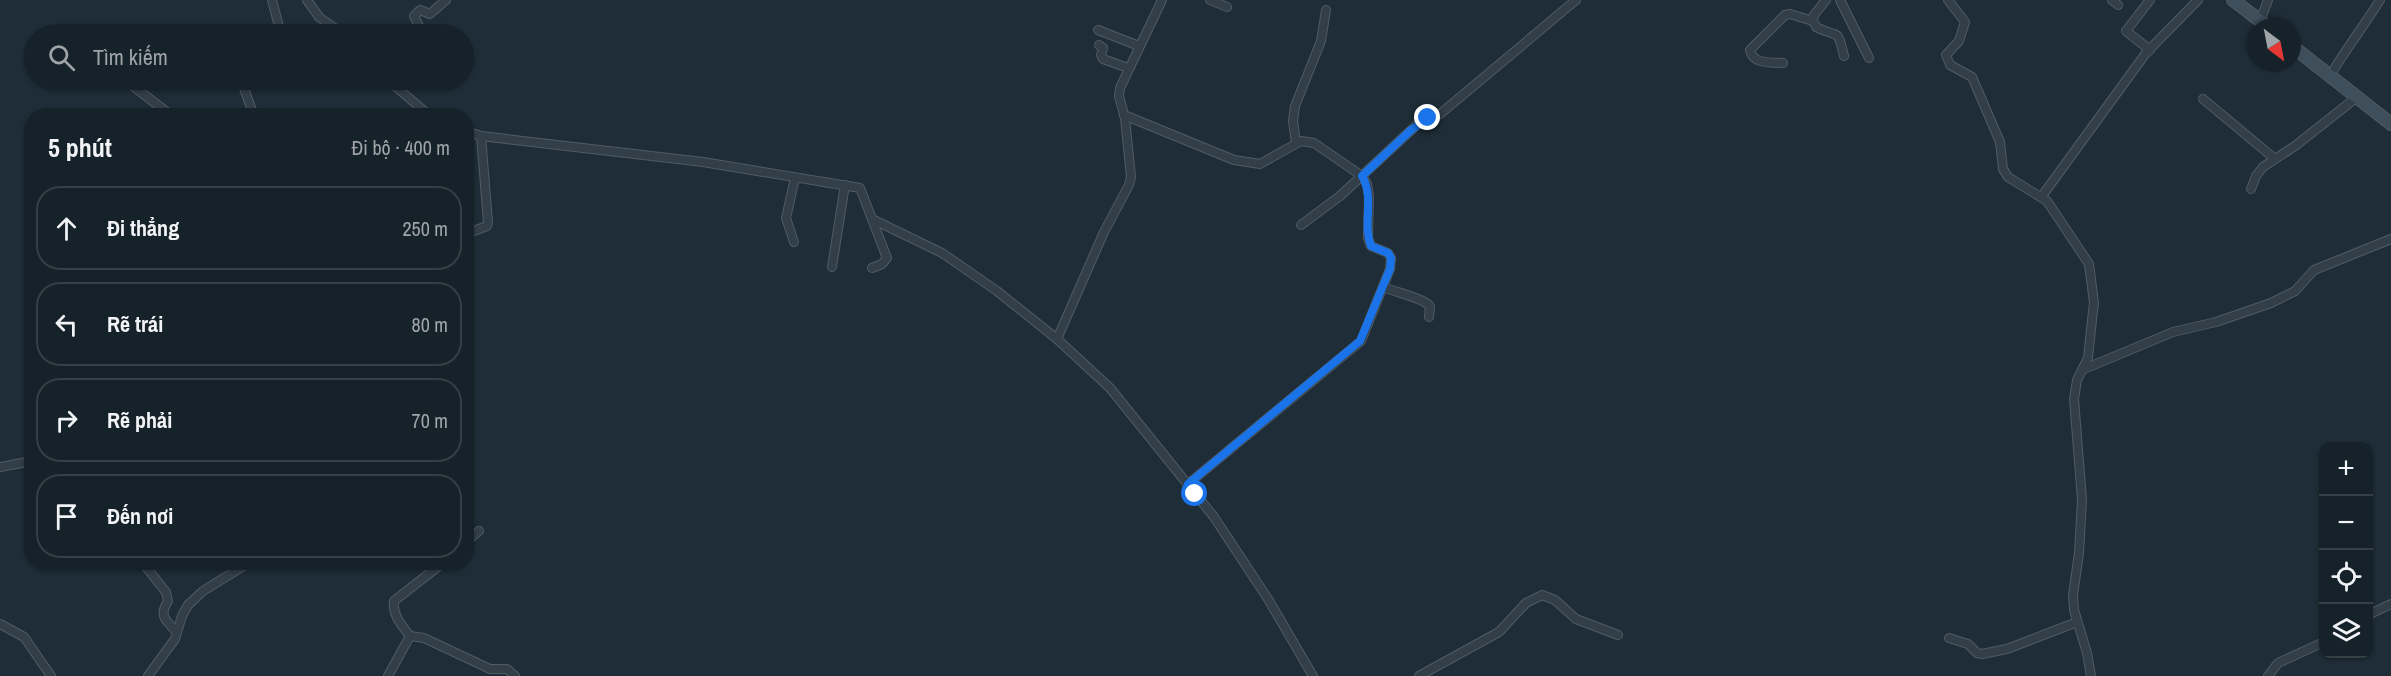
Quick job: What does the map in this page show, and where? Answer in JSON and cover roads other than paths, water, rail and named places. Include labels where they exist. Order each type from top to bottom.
[{"type":"street","points":[[272,0],[278,24]]},
{"type":"street","points":[[307,0],[319,17],[329,24]]},
{"type":"street","points":[[418,24],[414,16],[420,10],[432,14],[446,0]]},
{"type":"street","points":[[1057,339],[1104,232],[1129,185],[1131,177],[1124,115],[1119,96],[1128,68],[1162,0]]},
{"type":"street","points":[[1210,0],[1227,7]]},
{"type":"street","points":[[1301,225],[1340,196],[1421,121],[1440,114],[1576,0]]},
{"type":"street","points":[[1826,0],[1814,15],[1813,21],[1816,27],[1839,35],[1845,56]]},
{"type":"street","points":[[1840,0],[1869,58]]},
{"type":"street","points":[[1948,0],[1965,22],[1959,41],[1946,55],[1950,64],[1972,77],[2000,142],[2003,168],[2008,177],[2042,196],[2084,253],[2089,264],[2094,303],[2088,358],[2077,380],[2074,399],[2082,500],[2079,552],[2073,595],[2077,622],[2087,652],[2091,676]]},
{"type":"street","points":[[2150,0],[2126,31],[2150,50]]},
{"type":"street","points":[[2042,196],[2150,50],[2198,0]]},
{"type":"street","points":[[2234,0],[2256,18]]},
{"type":"street","points":[[2265,18],[2268,0]]},
{"type":"street","points":[[2331,76],[2343,53],[2358,35],[2380,0]]},
{"type":"street","points":[[1296,143],[1293,121],[1295,106],[1321,41],[1326,10]]},
{"type":"street","points":[[1783,63],[1756,60],[1750,54],[1750,50],[1785,15],[1790,14],[1813,21]]},
{"type":"street","points":[[1098,30],[1139,46]]},
{"type":"street","points":[[1099,45],[1103,48],[1101,55],[1103,59],[1128,68]]},
{"type":"street","points":[[2301,53],[2391,124]]},
{"type":"street","points":[[138,90],[162,108]]},
{"type":"street","points":[[245,90],[251,108]]},
{"type":"street","points":[[400,90],[421,108]]},
{"type":"street","points":[[2252,189],[2256,176],[2275,159],[2357,97]]},
{"type":"street","points":[[2203,99],[2275,159]]},
{"type":"street","points":[[1124,115],[1234,160],[1252,165],[1268,161],[1296,143],[1306,141],[1314,143],[1362,176],[1367,184],[1369,196],[1368,238],[1371,246],[1388,253],[1391,258],[1390,269],[1383,287],[1360,341],[1355,347],[1188,484]]},
{"type":"street","points":[[474,134],[703,162],[861,189],[887,258],[882,264],[872,268]]},
{"type":"street","points":[[474,231],[487,226],[488,222],[481,136]]},
{"type":"street","points":[[794,242],[786,218],[795,178]]},
{"type":"street","points":[[832,267],[845,185]]},
{"type":"street","points":[[872,219],[942,253],[996,291],[1057,339],[1110,388],[1188,484],[1241,556],[1313,676]]},
{"type":"street","points":[[2084,369],[2173,332],[2223,320],[2271,303],[2295,291],[2314,270],[2391,239]]},
{"type":"street","points":[[1383,287],[1400,295],[1425,301],[1430,306],[1429,317]]},
{"type":"street","points":[[0,467],[24,462]]},
{"type":"street","points":[[474,535],[479,531]]},
{"type":"street","points":[[148,570],[166,592],[168,601],[163,610],[163,616],[177,633]]},
{"type":"street","points":[[148,676],[166,653],[177,633],[188,604],[203,591],[237,570]]},
{"type":"street","points":[[432,570],[394,601],[395,615],[410,636],[424,638],[490,669],[507,669],[514,676]]},
{"type":"street","points":[[1419,676],[1433,673],[1499,632],[1532,599],[1542,595],[1556,600],[1576,619],[1618,634]]},
{"type":"street","points":[[2373,613],[2391,604]]},
{"type":"street","points":[[1949,638],[1968,644],[1982,654],[2007,649],[2077,622]]},
{"type":"street","points":[[0,624],[24,637],[51,676]]},
{"type":"street","points":[[388,676],[410,636]]},
{"type":"street","points":[[2268,676],[2278,663],[2319,644]]}]
